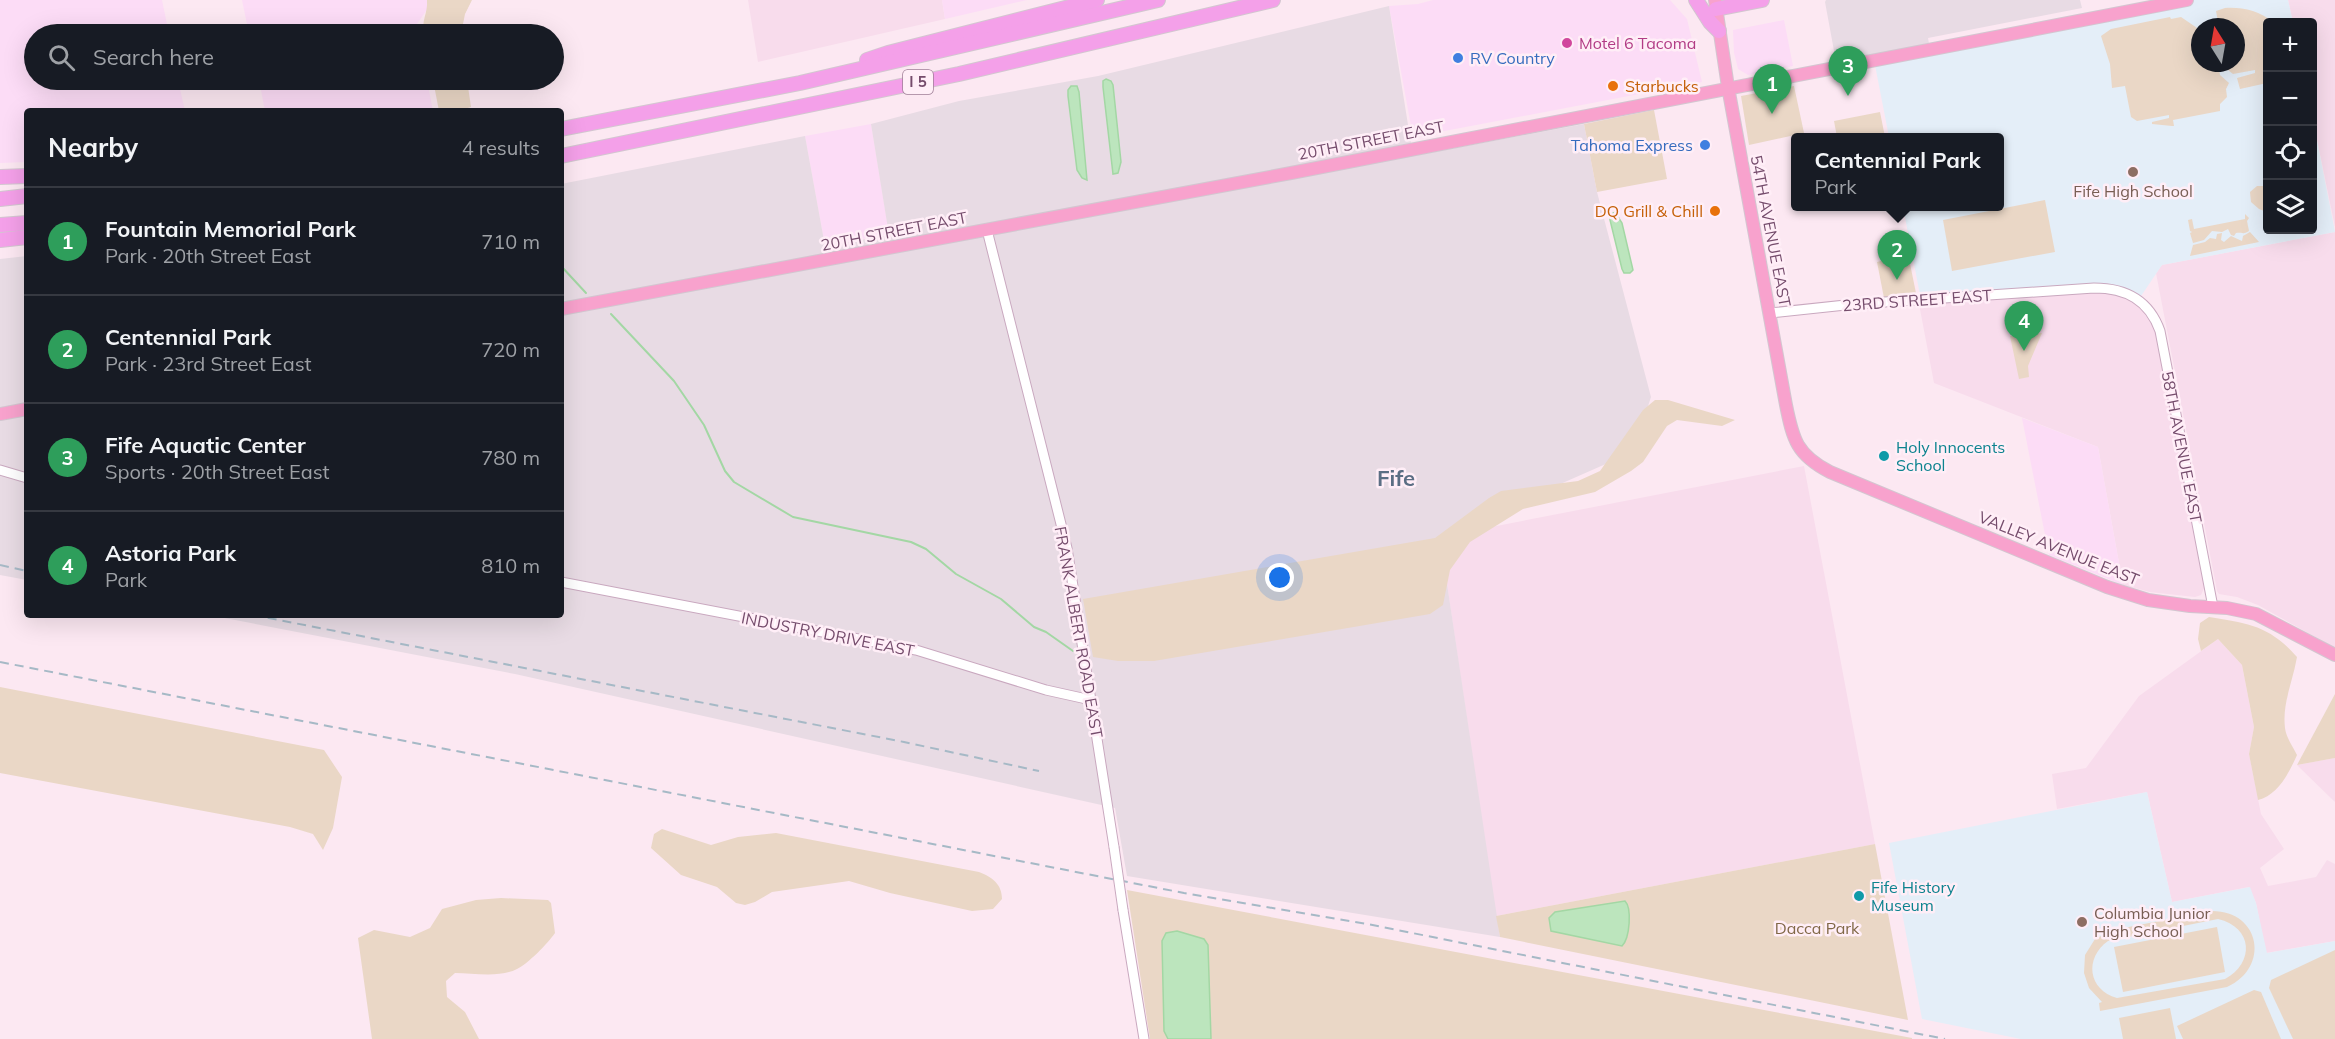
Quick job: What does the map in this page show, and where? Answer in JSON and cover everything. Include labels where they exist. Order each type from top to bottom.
[{"type":"highway","points":[[800,83],[888,52],[1097,0]]},
{"type":"highway","name":"I 5","points":[[564,128],[800,83],[1158,0]]},
{"type":"highway","name":"I 5","points":[[564,155],[959,74],[1273,0]]},
{"type":"highway","points":[[1696,0],[1710,22],[1719,31]]},
{"type":"highway","points":[[1715,4],[1762,0]]},
{"type":"highway","points":[[0,177],[24,176]]},
{"type":"highway","points":[[0,199],[24,196]]},
{"type":"highway","points":[[0,225],[24,223]]},
{"type":"highway","points":[[0,240],[24,237]]},
{"type":"main road","name":"20TH STREET EAST","points":[[564,308],[987,230],[2187,0]]},
{"type":"main road","name":"54TH AVENUE EAST","points":[[1715,4],[1728,87],[1792,430],[1797,446],[1810,461]]},
{"type":"main road","points":[[0,414],[24,410]]},
{"type":"main road","name":"VALLEY AVENUE EAST","points":[[1810,461],[1830,472],[2126,594],[2190,606],[2247,612],[2267,618],[2335,655]]},
{"type":"street","name":"FRANK ALBERT ROAD EAST","points":[[987,230],[1067,548],[1144,1039]]},
{"type":"street","name":"23RD STREET EAST","points":[[1770,313],[1855,304],[2094,288],[2120,290],[2134,296]]},
{"type":"street","name":"58TH AVENUE EAST","points":[[2134,296],[2150,310],[2160,331],[2213,607]]},
{"type":"street","points":[[0,470],[24,477]]},
{"type":"street","name":"INDUSTRY DRIVE EAST","points":[[564,583],[916,650],[1046,690],[1091,700]]},
{"type":"shaded area","points":[[0,0],[162,0],[167,24],[24,24],[24,90],[180,90],[184,108],[24,108],[24,162],[0,163]]},
{"type":"shaded area","points":[[242,0],[427,0],[428,8],[417,24],[247,24]]},
{"type":"shaded area","points":[[748,0],[942,0],[945,19],[758,62]]},
{"type":"shaded area","points":[[942,0],[1027,0],[945,19]]},
{"type":"shaded area","points":[[1433,0],[1670,0],[1687,19],[1702,82],[1413,137],[1389,6],[1418,4]]},
{"type":"shaded area","points":[[1826,0],[2080,0],[2082,8],[1928,38],[1930,50],[1837,67]]},
{"type":"shaded area","name":"Fife High School","points":[[2187,0],[2288,0],[2292,18],[2263,18],[2263,234],[2317,234],[2317,140],[2335,232],[2162,265],[2139,299],[2115,289],[1921,300],[1904,211],[2004,211],[2004,133],[1888,133],[1874,60]]},
{"type":"shaded area","points":[[2288,0],[2335,0],[2335,227],[2317,139],[2317,18],[2292,18]]},
{"type":"shaded area","points":[[1389,6],[1413,156],[1584,124],[1597,192],[1651,397],[1633,452],[1440,537],[1500,937],[1127,876],[1115,808],[515,674],[225,618],[564,618],[564,183],[805,136],[825,246],[889,235],[871,124],[959,101],[1098,76]]},
{"type":"shaded area","points":[[1784,20],[1793,66],[1748,75],[1738,69],[1734,53],[1733,30]]},
{"type":"shaded area","points":[[1106,79],[1113,85],[1121,162],[1118,173],[1113,174],[1103,87],[1103,81]]},
{"type":"shaded area","points":[[1071,86],[1077,86],[1079,92],[1087,180],[1082,178],[1077,170],[1068,96]]},
{"type":"shaded area","points":[[261,90],[429,90],[432,108],[264,108]]},
{"type":"shaded area","points":[[871,124],[889,234],[825,246],[805,136]]},
{"type":"shaded area","points":[[1615,212],[1622,223],[1633,270],[1630,273],[1624,273],[1622,269],[1610,220],[1610,215]]},
{"type":"shaded area","points":[[2335,232],[2335,648],[2258,605],[2237,597],[2219,594],[2217,591],[2156,273],[2162,265]]},
{"type":"shaded area","points":[[24,256],[24,579],[0,575],[0,259]]},
{"type":"shaded area","points":[[2106,291],[2128,298],[2139,305],[2149,318],[2156,334],[2205,586],[2201,595],[2195,597],[2150,592],[2123,585],[2098,447],[1934,383],[1919,304]]},
{"type":"shaded area","points":[[2022,418],[2098,447],[2123,585],[2049,555]]},
{"type":"shaded area","points":[[1804,466],[1875,844],[1496,916],[1440,537]]},
{"type":"shaded area","points":[[2218,639],[2242,665],[2254,727],[2249,754],[2261,814],[2284,849],[2260,868],[2268,886],[2316,877],[2327,860],[2335,864],[2335,941],[2266,953],[2256,903],[2249,887],[2172,902],[2147,792],[2057,809],[2052,774],[2086,768],[2139,696]]},
{"type":"shaded area","points":[[2335,758],[2335,802],[2297,765]]},
{"type":"shaded area","name":"Columbia Junior High School","points":[[2147,792],[2172,902],[2250,887],[2256,903],[2267,953],[2335,941],[2335,1039],[2021,1039],[1922,1019],[1889,843]]},
{"type":"shaded area","points":[[1625,901],[1629,910],[1629,923],[1627,937],[1622,946],[1551,931],[1549,918],[1555,912]]},
{"type":"shaded area","points":[[1177,931],[1204,939],[1208,945],[1211,1039],[1168,1039],[1164,1031],[1162,941],[1166,933]]},
{"type":"green space","points":[[427,0],[472,0],[463,24],[423,24]]},
{"type":"green space","points":[[2238,8],[2250,10],[2267,18],[2263,18],[2263,84],[2240,89],[2237,78],[2255,73],[2255,70],[2245,72],[2245,18],[2217,18],[2216,11]]},
{"type":"green space","points":[[2170,17],[2171,19],[2181,17],[2191,24],[2191,72],[2220,72],[2229,83],[2226,89],[2227,97],[2220,104],[2220,111],[2173,120],[2174,126],[2152,124],[2152,122],[2169,118],[2169,115],[2137,121],[2131,117],[2125,86],[2112,88],[2110,64],[2101,36],[2111,29]]},
{"type":"green space","points":[[1794,86],[1804,133],[1791,133],[1791,136],[1749,145],[1741,96]]},
{"type":"green space","points":[[435,90],[468,90],[471,107],[438,108]]},
{"type":"green space","points":[[1654,110],[1667,179],[1597,192],[1584,124]]},
{"type":"green space","points":[[1880,112],[1884,133],[1836,133],[1834,121]]},
{"type":"green space","points":[[2257,186],[2263,186],[2263,210],[2251,202],[2250,192]]},
{"type":"green space","points":[[2045,200],[2055,252],[1952,271],[1943,220],[1989,211],[2004,211],[2004,208]]},
{"type":"green space","points":[[2245,214],[2249,218],[2247,221],[2249,231],[2236,233],[2234,236],[2228,229],[2222,232],[2212,231],[2204,240],[2193,243],[2188,220],[2192,219],[2194,229],[2245,219]]},
{"type":"green space","points":[[2250,232],[2259,242],[2190,256],[2193,245],[2210,238],[2216,239],[2217,234],[2222,233],[2221,240],[2224,242],[2231,236],[2242,241],[2243,236]]},
{"type":"green space","points":[[1908,254],[1917,298],[1884,298],[1877,262]]},
{"type":"green space","points":[[2042,333],[2028,366],[2029,377],[2019,379],[2010,336]]},
{"type":"green space","points":[[1655,400],[1668,400],[1735,420],[1722,426],[1677,420],[1667,426],[1643,462],[1631,471],[1595,492],[1523,509],[1470,542],[1450,570],[1443,605],[1430,614],[1154,661],[1118,661],[1093,657],[1083,599],[1435,538],[1501,491],[1578,481],[1600,471],[1643,410]]},
{"type":"green space","points":[[2209,617],[2247,624],[2268,632],[2297,657],[2284,719],[2287,735],[2297,755],[2277,788],[2258,800],[2249,754],[2254,727],[2242,665],[2218,639],[2201,651],[2198,639],[2200,623]]},
{"type":"green space","points":[[0,687],[324,750],[342,777],[333,828],[323,850],[313,834],[290,827],[0,773]]},
{"type":"green space","points":[[2335,694],[2335,758],[2297,765]]},
{"type":"green space","points":[[662,829],[711,845],[738,837],[776,833],[979,872],[995,882],[1000,889],[1002,899],[993,909],[972,911],[890,893],[849,881],[772,892],[745,905],[736,903],[717,887],[681,875],[651,848],[654,834]]},
{"type":"green space","name":"Dacca Park","points":[[1875,844],[1908,1020],[1500,937],[1496,916]]},
{"type":"green space","points":[[1127,890],[1912,1038],[1912,1039],[1150,1039]]},
{"type":"green space","points":[[501,898],[548,900],[551,903],[555,933],[538,953],[517,969],[495,974],[455,973],[446,981],[447,997],[465,1012],[479,1039],[372,1039],[358,938],[374,930],[410,937],[430,928],[442,909],[476,900]]},
{"type":"green space","points":[[2211,911],[2228,913],[2249,929],[2254,941],[2254,954],[2250,967],[2241,978],[2227,987],[2100,1011],[2099,1003],[2102,1002],[2089,988],[2084,973],[2085,955],[2095,939],[2113,930]],"holes":[[[2218,919],[2230,923],[2244,937],[2246,946],[2241,964],[2225,979],[2117,998],[2107,994],[2095,981],[2093,973],[2095,956],[2108,941]]]},
{"type":"green space","points":[[2217,927],[2225,972],[2123,992],[2114,947]]},
{"type":"green space","points":[[2335,950],[2335,1039],[2293,1039],[2269,988],[2271,980]]},
{"type":"green space","points":[[2254,990],[2261,992],[2281,1039],[2183,1039],[2177,1026]]},
{"type":"green space","points":[[2170,1008],[2176,1039],[2123,1039],[2119,1018]]},
{"type":"waterway","points":[[564,269],[586,293]]},
{"type":"waterway","points":[[611,314],[674,381],[704,425],[725,471],[734,482],[793,517],[911,542],[926,549],[956,574],[1001,599],[1034,627],[1046,632],[1073,651]]},
{"type":"railway","points":[[0,565],[24,570]]},
{"type":"railway","points":[[268,618],[904,742],[1039,771]]},
{"type":"railway","points":[[0,662],[1184,893],[1367,924],[1945,1039]]},
{"type":"place","name":"Motel 6 Tacoma","points":[[1567,43]]},
{"type":"place","name":"RV Country","points":[[1458,58]]},
{"type":"place","name":"Starbucks","points":[[1613,86]]},
{"type":"place","name":"Fife Aquatic Center","points":[[1848,96]]},
{"type":"place","name":"Fountain Memorial Park","points":[[1772,114]]},
{"type":"place","name":"Tahoma Express","points":[[1705,145]]},
{"type":"place","name":"Fife High School","points":[[2133,172]]},
{"type":"place","name":"DQ Grill & Chill","points":[[1715,211]]},
{"type":"place","name":"Centennial Park","points":[[1897,280]]},
{"type":"place","name":"Astoria Park","points":[[2024,351]]},
{"type":"place","name":"Holy Innocents School","points":[[1884,456]]},
{"type":"place","name":"Fife History Museum","points":[[1859,896]]},
{"type":"place","name":"Columbia Junior High School","points":[[2082,922]]},
{"type":"district","name":"Fife","points":[[1396,478]]}]
